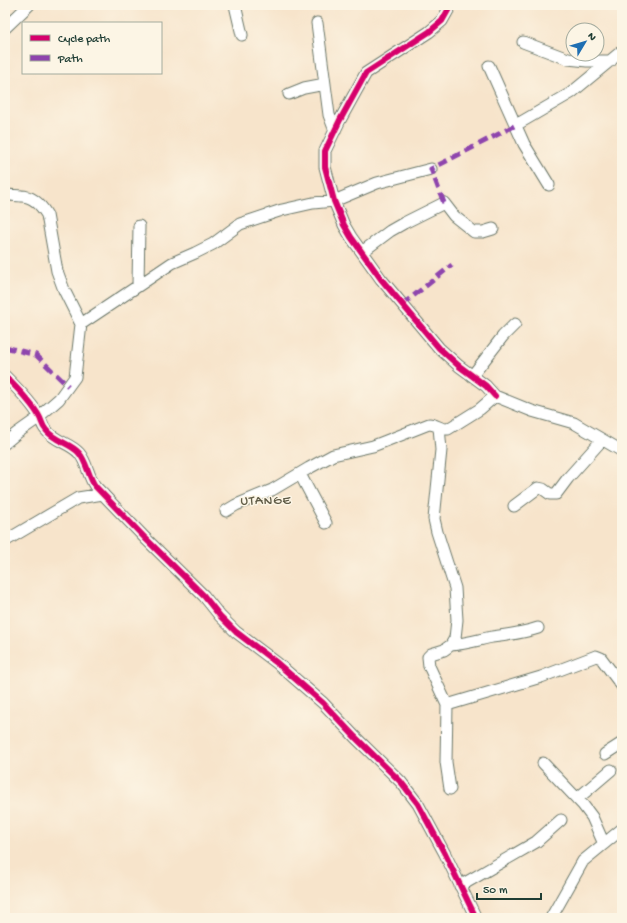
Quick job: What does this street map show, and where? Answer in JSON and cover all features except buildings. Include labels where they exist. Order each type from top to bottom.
[{"type":"street","points":[[5,28],[29,5]]},
{"type":"street","points":[[235,5],[242,35]]},
{"type":"street","points":[[451,5],[442,21],[429,32],[366,73],[325,151],[325,167],[334,201],[344,225],[351,237],[381,279],[439,348],[486,386],[495,396],[526,409],[574,423],[622,451]]},
{"type":"street","points":[[317,23],[329,115],[335,131]]},
{"type":"street","points":[[523,42],[568,58],[611,61]]},
{"type":"street","points":[[516,124],[571,93],[622,52]]},
{"type":"street","points":[[489,66],[524,144],[549,185]]},
{"type":"street","points":[[289,94],[304,88],[325,84]]},
{"type":"street","points":[[81,324],[172,262],[195,253],[212,244],[240,224],[282,210],[313,203],[334,201],[376,183],[431,168]]},
{"type":"street","points":[[5,194],[24,196],[33,199],[47,215],[57,271],[64,290],[81,324],[75,377],[59,399],[5,443]]},
{"type":"street","points":[[362,252],[395,228],[444,203],[454,216],[474,232],[483,232],[493,229]]},
{"type":"street","points":[[138,286],[139,226]]},
{"type":"street","points":[[472,376],[503,336],[515,324]]},
{"type":"street","points":[[5,376],[40,416],[43,426],[47,431],[79,453],[85,461],[90,478],[103,494],[204,596],[220,616],[236,632],[277,663],[323,703],[401,782],[418,804],[476,918]]},
{"type":"street","points":[[226,511],[236,505],[272,490],[334,455],[373,446],[429,424],[448,429],[480,409],[495,396]]},
{"type":"street","points":[[439,427],[441,450],[434,519],[455,588],[457,620],[455,638],[452,645]]},
{"type":"street","points":[[514,506],[538,488],[543,489],[550,494],[556,494],[568,478],[602,440]]},
{"type":"street","points":[[300,474],[326,523]]},
{"type":"street","points":[[5,541],[78,498],[103,494]]},
{"type":"street","points":[[450,789],[446,762],[447,705],[429,666],[428,657],[431,654],[444,650],[452,645],[465,644],[521,633],[538,628]]},
{"type":"street","points":[[447,705],[541,677],[596,656],[601,658],[622,686]]},
{"type":"street","points":[[605,754],[622,743]]},
{"type":"street","points":[[543,763],[577,799],[592,818],[604,844]]},
{"type":"street","points":[[577,799],[611,770]]},
{"type":"street","points":[[460,886],[536,842],[562,820]]},
{"type":"street","points":[[551,918],[583,861],[622,829]]},
{"type":"marked path","points":[[444,203],[431,169],[516,125]]},
{"type":"marked path","points":[[402,305],[452,265]]},
{"type":"marked path","points":[[5,347],[36,355],[68,386]]},
{"type":"cycle path","points":[[451,5],[442,21],[429,32],[366,73],[325,151],[325,167],[334,201],[344,225],[381,279],[439,348],[459,366],[486,386],[495,396]]},
{"type":"cycle path","points":[[5,376],[24,395],[39,416],[49,434],[79,453],[95,486],[204,596],[220,616],[236,632],[277,663],[323,703],[401,782],[418,804],[445,854],[476,918]]},
{"type":"district","name":"UTANGE","points":[[266,501]]}]
